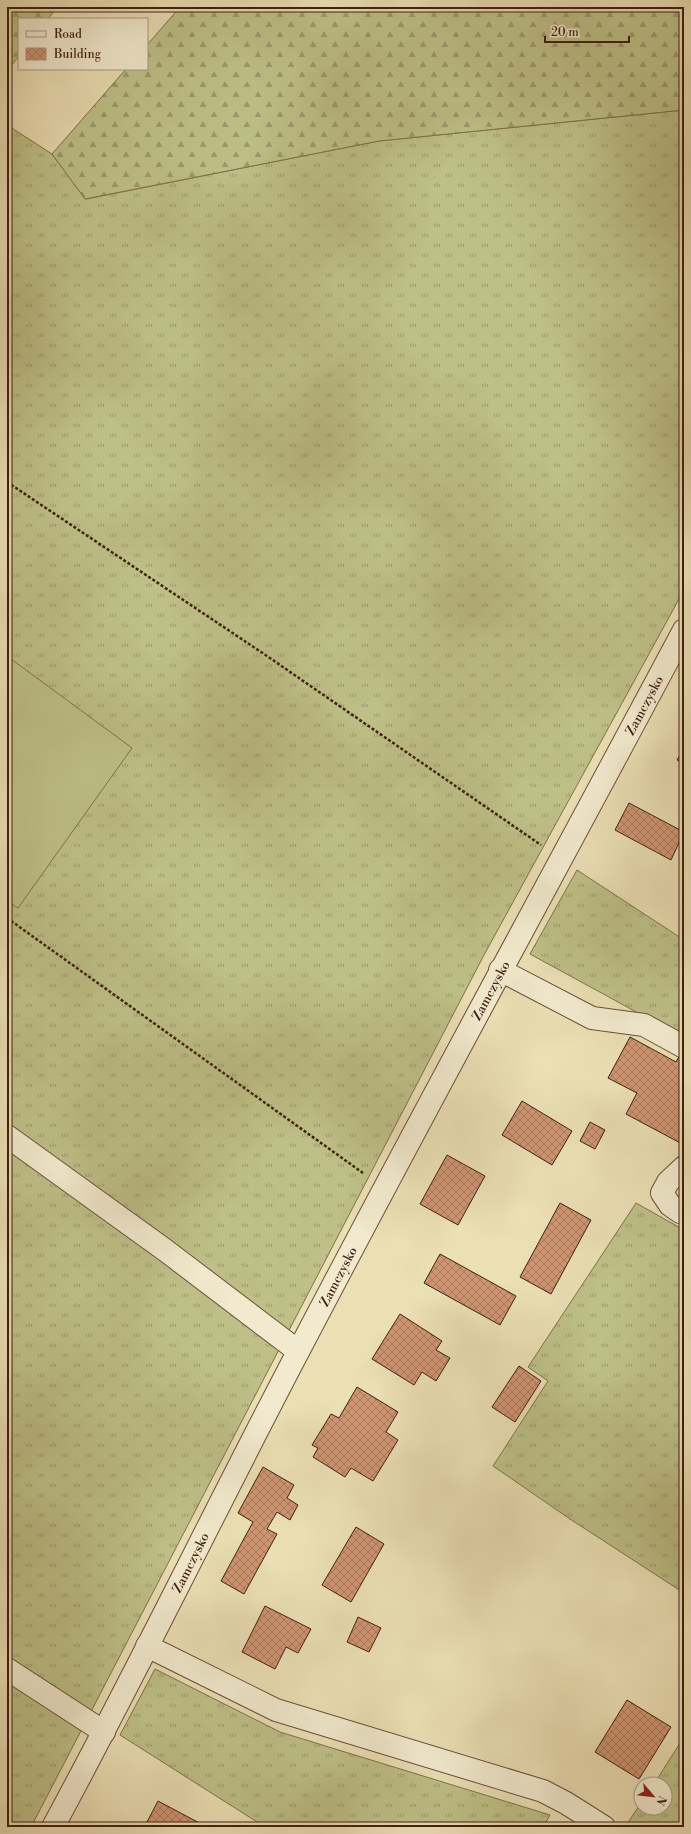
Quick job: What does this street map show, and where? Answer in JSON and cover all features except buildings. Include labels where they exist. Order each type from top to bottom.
[{"type":"street","name":"Zamczysko","points":[[53,1827],[104,1732],[298,1351],[500,970],[562,860],[684,630]]},
{"type":"street","points":[[500,970],[592,1018],[644,1025],[684,1047]]},
{"type":"street","points":[[7,1136],[165,1250],[298,1351]]},
{"type":"street","points":[[684,1167],[668,1182],[662,1193],[670,1205],[680,1212],[684,1210]]},
{"type":"street","points":[[147,1646],[276,1710],[543,1791],[566,1803],[604,1827]]},
{"type":"street","points":[[7,1669],[104,1732]]},
{"type":"path","points":[[7,482],[267,656],[562,860]]},
{"type":"path","points":[[7,918],[384,1188]]},
{"type":"green space","points":[[7,7],[57,7],[49,18],[18,18],[18,57],[7,71]]},
{"type":"green space","points":[[180,7],[684,7],[684,110],[379,141],[85,199],[52,154],[125,70],[148,70],[148,44]]},
{"type":"green space","points":[[684,110],[684,590],[484,955],[31,1827],[7,1827],[7,125],[52,154],[86,199],[379,141]]},
{"type":"green space","points":[[7,656],[132,748],[18,908],[7,901]]},
{"type":"green space","points":[[577,870],[684,940],[684,1038],[530,954]]},
{"type":"green space","points":[[636,1203],[684,1230],[684,1593],[570,1519],[493,1466],[548,1381],[528,1367]]},
{"type":"green space","points":[[155,1669],[280,1732],[550,1815],[543,1827],[265,1827],[120,1735]]},
{"type":"green space","points":[[684,1737],[684,1827],[625,1827],[633,1815],[673,1816],[673,1776],[659,1776]]}]
